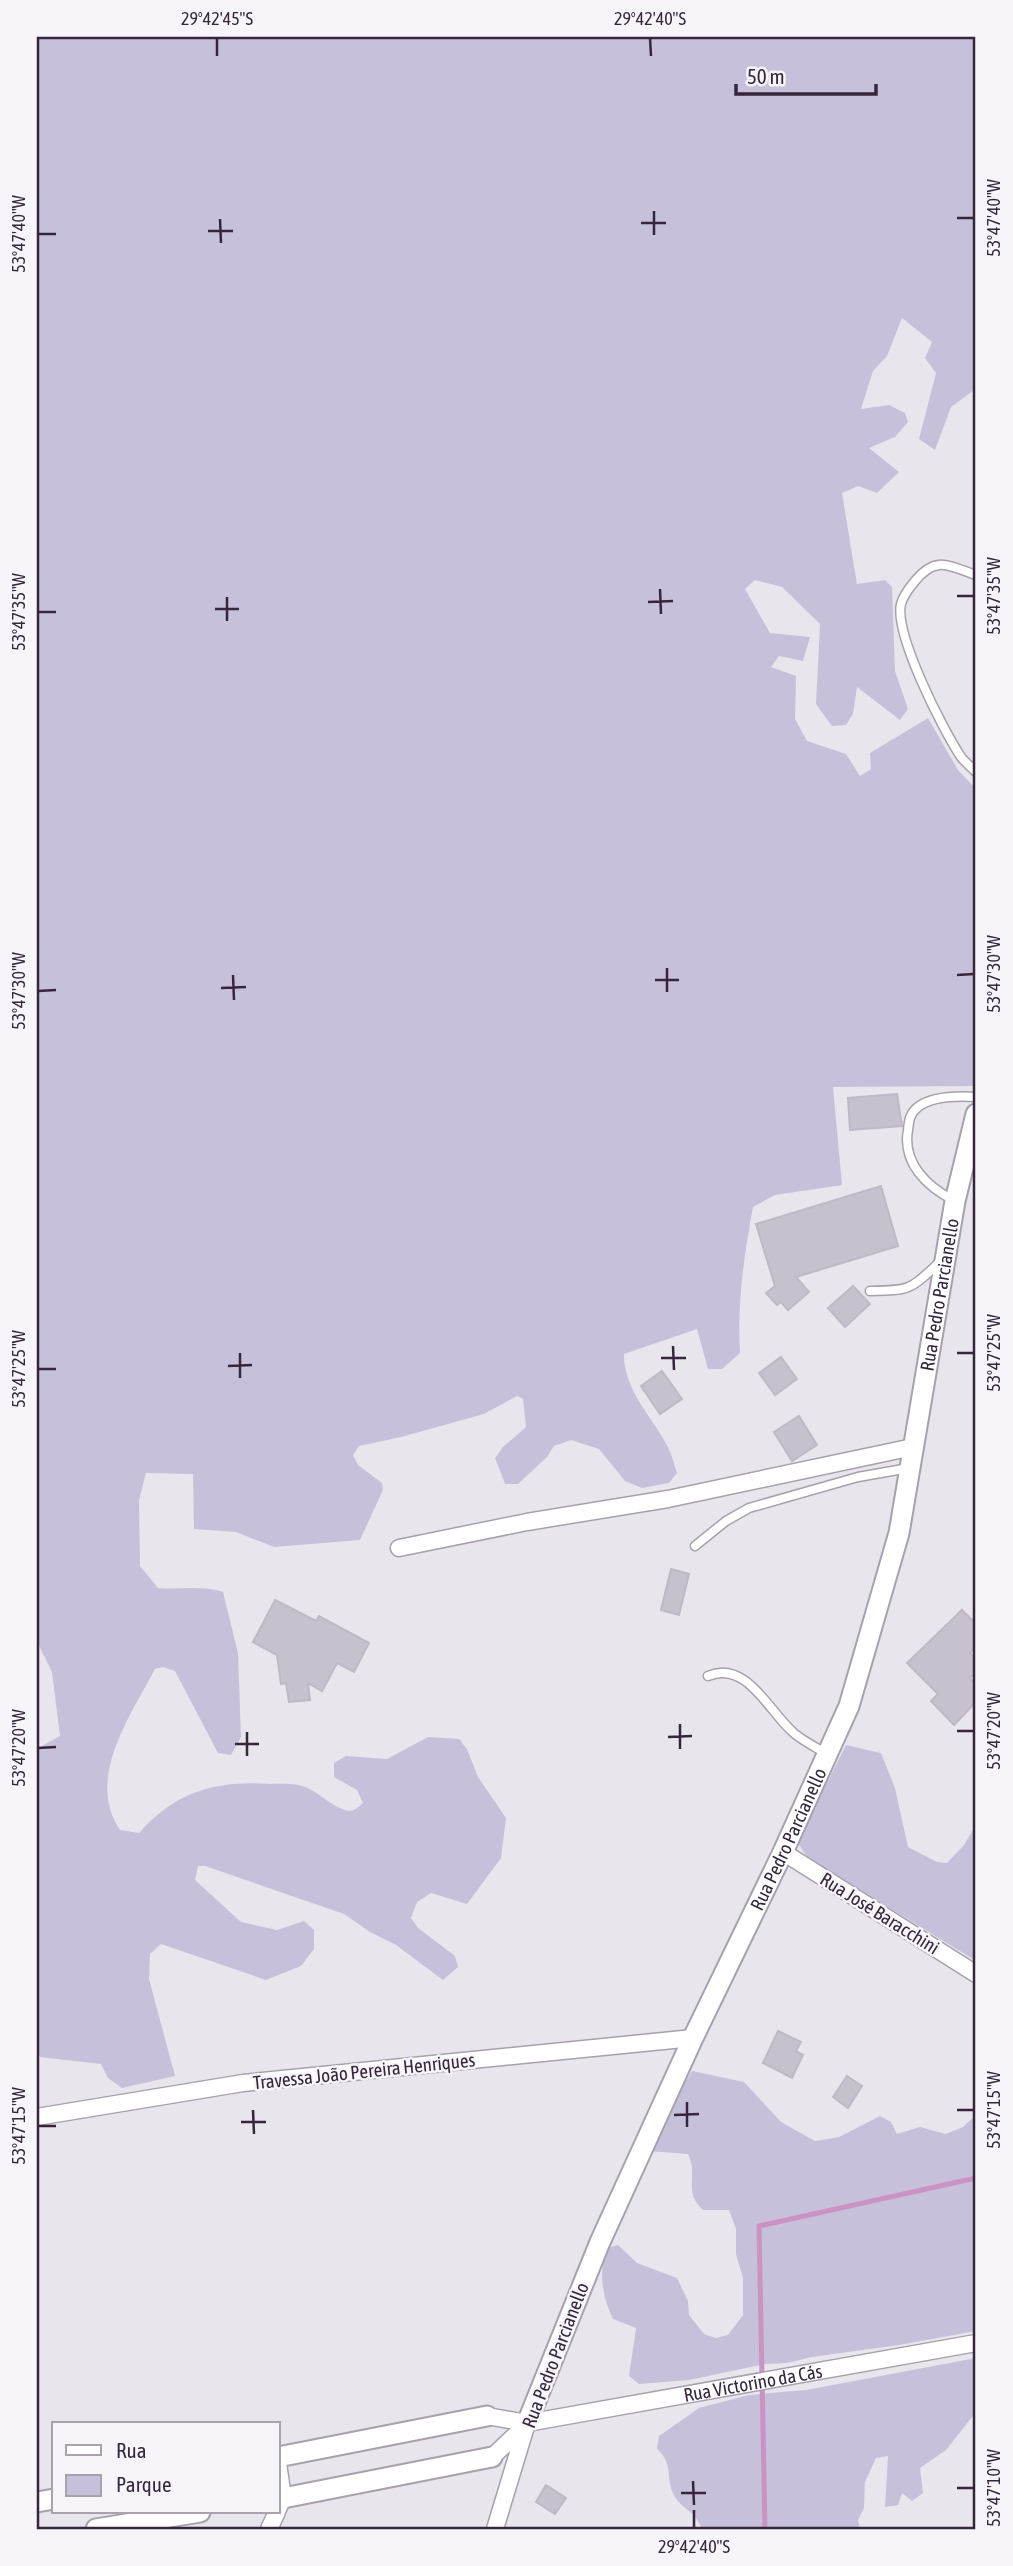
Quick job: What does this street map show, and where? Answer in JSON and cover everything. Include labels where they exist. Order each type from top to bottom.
[{"type":"street","name":"Rua Pedro Parcianello","points":[[495,2529],[527,2423],[600,2242],[849,1706],[898,1533],[955,1201],[976,1114]]},
{"type":"street","points":[[399,1548],[527,1522],[655,1502],[913,1447]]},
{"type":"street","name":"Rua José Baracchini","points":[[783,1852],[976,1974]]},
{"type":"street","name":"Travessa João Pereira Henriques","points":[[37,2117],[243,2083],[693,2038]]},
{"type":"street","name":"Rua Victorino da Cás","points":[[280,2457],[487,2416],[527,2423],[976,2343]]},
{"type":"street","points":[[280,2504],[492,2457],[527,2423]]},
{"type":"street","points":[[96,2529],[188,2514]]},
{"type":"lane","points":[[976,575],[942,563],[928,566],[909,589],[901,604],[901,621],[914,668],[962,758],[976,772]]},
{"type":"lane","points":[[955,1201],[942,1195],[922,1178],[910,1159],[906,1142],[910,1115],[920,1105],[937,1100],[976,1097]]},
{"type":"lane","points":[[870,1291],[912,1287],[946,1257]]},
{"type":"lane","points":[[695,1546],[726,1521],[749,1508],[858,1476],[911,1468]]},
{"type":"lane","points":[[708,1676],[718,1671],[731,1672],[758,1692],[776,1716],[796,1735],[827,1754]]},
{"type":"green space","points":[[37,37],[976,37],[976,392],[973,391],[951,407],[935,450],[919,439],[936,373],[925,358],[932,342],[902,318],[887,356],[873,371],[861,409],[889,405],[905,413],[908,422],[895,437],[869,448],[899,472],[877,493],[858,486],[842,493],[857,584],[885,580],[892,587],[895,671],[908,709],[900,720],[857,687],[853,714],[846,725],[832,726],[816,704],[820,624],[782,587],[755,580],[745,589],[770,633],[810,637],[803,661],[779,656],[771,667],[796,676],[795,719],[807,741],[846,754],[860,776],[871,769],[870,753],[928,718],[958,770],[976,789],[976,1073],[973,1086],[833,1087],[842,1185],[775,1195],[753,1207],[742,1280],[740,1353],[722,1369],[708,1369],[697,1329],[624,1354],[628,1379],[671,1453],[677,1473],[669,1483],[642,1488],[625,1481],[599,1449],[571,1440],[554,1446],[547,1457],[518,1484],[505,1484],[495,1458],[503,1447],[526,1427],[523,1399],[517,1396],[484,1414],[359,1446],[353,1455],[358,1465],[382,1483],[383,1490],[360,1540],[274,1547],[236,1532],[194,1529],[193,1474],[146,1473],[139,1500],[140,1566],[158,1588],[199,1588],[223,1592],[238,1653],[241,1737],[231,1755],[218,1753],[175,1671],[163,1667],[155,1669],[124,1727],[109,1769],[107,1790],[110,1810],[120,1830],[139,1833],[167,1807],[182,1798],[232,1784],[298,1785],[313,1791],[339,1808],[353,1810],[363,1803],[357,1790],[334,1777],[334,1763],[346,1756],[387,1759],[428,1737],[459,1739],[467,1749],[478,1777],[506,1818],[501,1858],[467,1904],[431,1893],[417,1902],[411,1918],[418,1928],[455,1956],[458,1967],[443,1980],[396,1945],[370,1932],[344,1914],[205,1866],[198,1866],[195,1880],[241,1922],[277,1930],[304,1921],[314,1930],[314,1949],[301,1966],[266,1980],[161,1944],[150,1954],[149,1979],[175,2076],[122,2088],[108,2078],[101,2064],[40,2057],[37,2050],[37,1749],[60,1736],[52,1672],[39,1646],[37,1635]]},
{"type":"green space","points":[[846,1745],[881,1753],[895,1788],[908,1847],[937,1862],[947,1863],[964,1845],[976,1825],[976,1961],[808,1858],[797,1842]]},
{"type":"green space","points":[[692,2071],[744,2082],[781,2122],[815,2141],[839,2137],[880,2116],[891,2122],[897,2134],[920,2127],[946,2134],[963,2127],[976,2115],[976,2331],[787,2363],[765,2364],[689,2380],[639,2384],[629,2376],[636,2328],[613,2319],[609,2310],[602,2275],[607,2248],[618,2245],[637,2263],[677,2278],[688,2301],[689,2315],[704,2334],[716,2338],[728,2335],[743,2315],[743,2278],[736,2254],[736,2229],[729,2210],[703,2210],[697,2203],[693,2196],[688,2154],[648,2151],[658,2124]]},
{"type":"green space","points":[[976,2358],[976,2412],[946,2450],[920,2468],[923,2493],[912,2501],[902,2493],[898,2505],[885,2507],[888,2456],[876,2458],[865,2482],[864,2508],[858,2520],[860,2529],[702,2529],[671,2489],[666,2460],[657,2449],[659,2436],[699,2408],[749,2395],[806,2390]]},
{"type":"building","points":[[897,1094],[902,1126],[850,1130],[848,1098]]},
{"type":"building","points":[[881,1186],[898,1246],[796,1277],[809,1292],[788,1310],[781,1302],[777,1305],[766,1293],[775,1286],[756,1224]]},
{"type":"building","points":[[853,1286],[870,1304],[845,1327],[828,1308]]},
{"type":"building","points":[[781,1357],[797,1379],[775,1395],[759,1373]]},
{"type":"building","points":[[662,1371],[682,1399],[660,1414],[641,1386]]},
{"type":"building","points":[[799,1416],[817,1445],[792,1461],[774,1432]]},
{"type":"building","points":[[671,1569],[689,1574],[679,1615],[661,1610]]},
{"type":"building","points":[[275,1600],[316,1621],[319,1616],[369,1643],[354,1672],[337,1663],[322,1691],[308,1683],[310,1700],[289,1702],[286,1683],[281,1684],[277,1655],[253,1642]]},
{"type":"building","points":[[962,1610],[976,1624],[976,1647],[970,1653],[976,1660],[976,1671],[970,1678],[976,1685],[976,1702],[954,1725],[931,1701],[938,1694],[907,1663]]},
{"type":"building","points":[[778,2031],[801,2042],[796,2051],[803,2055],[792,2078],[763,2063]]},
{"type":"building","points":[[847,2076],[862,2086],[848,2108],[833,2097]]},
{"type":"building","points":[[546,2485],[566,2498],[555,2514],[536,2502]]},
{"type":"waterway","points":[[765,2529],[759,2226],[976,2178]]}]
